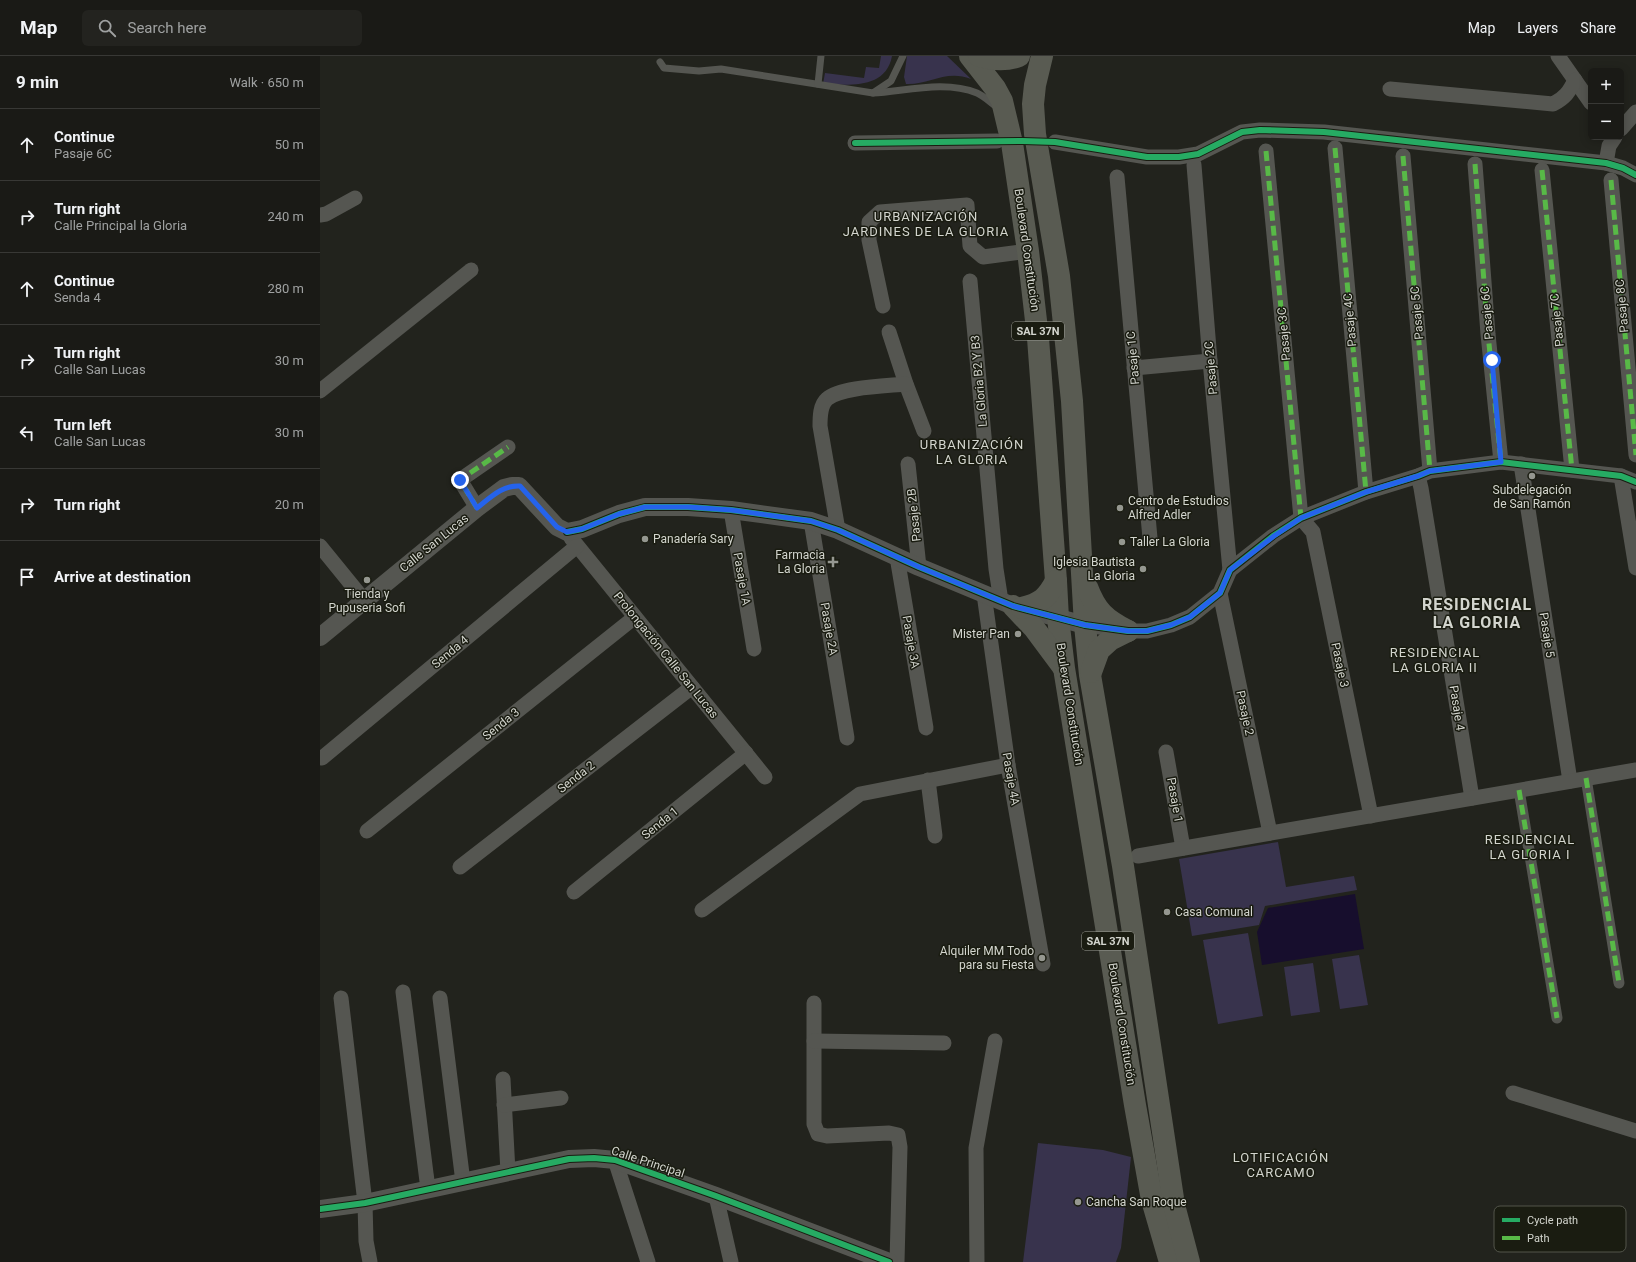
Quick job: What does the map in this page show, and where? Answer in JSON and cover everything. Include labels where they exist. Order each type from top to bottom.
[{"type":"highway","name":"Boulevard Constitución","points":[[970,56],[995,88],[1002,101],[1012,142],[1028,251],[1038,338],[1058,618],[1064,668],[1135,1105],[1152,1200],[1170,1262]]},
{"type":"highway","points":[[979,56],[997,60],[1019,56]]},
{"type":"highway","name":"Boulevard Constitución","points":[[1042,56],[1035,84],[1035,134],[1060,284],[1072,401],[1084,578],[1085,625],[1090,675],[1128,896],[1174,1205],[1189,1262]]},
{"type":"highway","points":[[1084,578],[1092,602],[1099,611],[1111,622],[1128,631]]},
{"type":"highway","points":[[1012,605],[1036,605],[1049,595],[1056,581]]},
{"type":"highway","points":[[1012,605],[1034,628],[1064,668]]},
{"type":"highway","points":[[1090,675],[1099,650],[1110,640],[1128,631]]},
{"type":"street","points":[[1558,56],[1588,99]]},
{"type":"street","points":[[1390,89],[1553,104],[1563,99],[1569,92],[1575,80]]},
{"type":"street","points":[[1624,126],[1636,112]]},
{"type":"street","points":[[1055,142],[1147,156],[1179,157],[1198,154],[1242,132],[1260,130],[1324,132],[1606,163],[1632,169]]},
{"type":"street","points":[[1606,163],[1610,146],[1613,140]]},
{"type":"street","points":[[855,143],[996,141]]},
{"type":"street","name":"Pasaje 4C","points":[[1335,148],[1366,492]]},
{"type":"street","name":"Pasaje 3C","points":[[1266,150],[1301,518]]},
{"type":"street","name":"Pasaje 5C","points":[[1403,156],[1424,474]]},
{"type":"street","name":"Pasaje 6C","points":[[1475,164],[1488,334],[1501,462]]},
{"type":"street","name":"Pasaje 2C","points":[[1194,165],[1210,361],[1230,570]]},
{"type":"street","name":"Pasaje 7C","points":[[1542,170],[1572,470]]},
{"type":"street","name":"Pasaje 1C","points":[[1117,177],[1150,538]]},
{"type":"street","name":"Pasaje 8C","points":[[1611,180],[1636,455]]},
{"type":"street","points":[[320,215],[331,211],[355,198]]},
{"type":"street","points":[[883,306],[869,240],[869,222],[880,212],[967,205],[970,246],[983,257],[1028,251]]},
{"type":"street","points":[[320,391],[471,270]]},
{"type":"street","name":"La Gloria B2 Y B3","points":[[970,281],[996,569],[1012,605]]},
{"type":"street","points":[[889,332],[906,384],[924,431]]},
{"type":"street","points":[[1134,368],[1210,361]]},
{"type":"street","points":[[838,530],[820,426],[821,410],[826,400],[835,394],[847,390],[906,384]]},
{"type":"street","points":[[477,508],[460,480],[508,447]]},
{"type":"street","points":[[1085,625],[1128,631],[1147,631],[1171,625],[1190,617],[1220,593],[1230,570],[1274,536],[1301,518],[1366,492],[1424,474],[1501,462],[1621,476],[1636,482]]},
{"type":"street","name":"Pasaje 2B","points":[[908,464],[919,567]]},
{"type":"street","name":"Pasaje 5","points":[[1521,464],[1570,781]]},
{"type":"street","name":"Pasaje 4","points":[[1424,474],[1423,496],[1472,798]]},
{"type":"street","points":[[1621,476],[1636,568]]},
{"type":"street","name":"Calle San Lucas","points":[[320,637],[477,508],[504,488],[520,486],[557,527],[572,539]]},
{"type":"street","name":"Senda 4","points":[[322,758],[582,529],[619,514],[645,507],[688,507],[731,510],[811,521],[838,530],[919,567],[1012,605],[1085,625]]},
{"type":"street","name":"Pasaje 1A","points":[[731,510],[754,649]]},
{"type":"street","name":"Pasaje 3","points":[[1301,518],[1313,532],[1371,816]]},
{"type":"street","name":"Pasaje 2A","points":[[811,521],[847,738]]},
{"type":"street","name":"Prolongación Calle San Lucas","points":[[572,539],[765,777]]},
{"type":"street","points":[[320,546],[364,600]]},
{"type":"street","name":"Pasaje 3A","points":[[897,556],[926,728]]},
{"type":"street","name":"Pasaje 2","points":[[1220,593],[1270,833]]},
{"type":"street","name":"Pasaje 4A","points":[[984,594],[1008,765],[1043,964]]},
{"type":"street","name":"Senda 3","points":[[367,831],[635,617]]},
{"type":"street","name":"Senda 2","points":[[460,867],[692,687]]},
{"type":"street","name":"Pasaje 1","points":[[1166,752],[1183,848]]},
{"type":"street","name":"Senda 1","points":[[574,892],[746,753]]},
{"type":"street","points":[[702,910],[860,794],[1008,765]]},
{"type":"street","points":[[1138,856],[1636,770]]},
{"type":"street","points":[[1586,778],[1619,983]]},
{"type":"street","points":[[928,780],[935,836]]},
{"type":"street","points":[[1519,790],[1557,1018]]},
{"type":"street","points":[[403,992],[428,1189]]},
{"type":"street","points":[[341,998],[365,1203],[366,1241],[370,1262]]},
{"type":"street","points":[[440,998],[463,1182]]},
{"type":"street","points":[[814,1003],[814,1124],[818,1134],[827,1136],[898,1135],[900,1147],[897,1262]]},
{"type":"street","points":[[814,1041],[944,1043]]},
{"type":"street","points":[[977,1262],[976,1148],[996,1041]]},
{"type":"street","points":[[503,1079],[508,1172]]},
{"type":"street","points":[[1513,1093],[1636,1131]]},
{"type":"street","points":[[504,1104],[561,1098]]},
{"type":"street","name":"Calle Principal","points":[[320,1209],[365,1203],[569,1159],[594,1158],[615,1160],[716,1196],[889,1262]]},
{"type":"street","points":[[615,1160],[648,1262]]},
{"type":"street","points":[[716,1196],[731,1262]]},
{"type":"lane","points":[[818,84],[821,56]]},
{"type":"lane","points":[[872,94],[891,81],[903,56]]},
{"type":"lane","points":[[660,62],[664,68],[678,70],[721,69],[872,94],[932,87],[962,88],[978,94],[1005,114]]},
{"type":"shaded area","points":[[881,56],[892,56],[888,67],[875,80],[865,83],[844,85],[823,84],[825,73],[864,78],[866,67],[879,68]]},
{"type":"shaded area","points":[[907,56],[947,56],[971,79],[962,76],[946,76],[914,84],[906,84],[904,77]]},
{"type":"shaded area","points":[[1278,842],[1286,887],[1354,876],[1357,890],[1265,906],[1259,925],[1192,936],[1179,859]]},
{"type":"shaded area","points":[[1355,894],[1364,949],[1262,965],[1257,932],[1268,908]]},
{"type":"shaded area","points":[[1248,933],[1263,1016],[1218,1024],[1203,940]]},
{"type":"shaded area","points":[[1359,955],[1368,1005],[1340,1009],[1332,959]]},
{"type":"shaded area","points":[[1313,963],[1320,1012],[1291,1016],[1284,967]]},
{"type":"shaded area","name":"Cancha San Roque","points":[[1038,1143],[1103,1150],[1131,1157],[1121,1248],[1116,1262],[1023,1262]]},
{"type":"marked path","points":[[1335,148],[1366,492]]},
{"type":"marked path","points":[[1266,151],[1301,518]]},
{"type":"marked path","points":[[1403,156],[1430,471]]},
{"type":"marked path","points":[[1475,164],[1488,334],[1501,462]]},
{"type":"marked path","points":[[1542,170],[1572,470]]},
{"type":"marked path","points":[[1611,180],[1636,455]]},
{"type":"marked path","points":[[477,508],[460,480],[508,447]]},
{"type":"marked path","points":[[1586,778],[1619,983]]},
{"type":"marked path","points":[[1519,790],[1557,1018]]},
{"type":"cycle path","points":[[855,143],[1055,142],[1147,157],[1179,157],[1198,154],[1242,132],[1260,130],[1324,132],[1606,163],[1623,168],[1636,175]]},
{"type":"cycle path","points":[[567,532],[582,529],[619,514],[645,507],[688,507],[731,510],[811,521],[838,530],[919,567],[1013,606],[1085,625],[1128,631],[1147,631],[1171,625],[1190,617],[1220,593],[1230,570],[1273,536],[1301,518],[1366,492],[1430,471],[1501,462],[1621,476],[1636,482]]},
{"type":"cycle path","points":[[320,1209],[365,1203],[569,1159],[594,1158],[615,1160],[716,1196],[889,1262]]},
{"type":"place","name":"Subdelegación de San Ramón","points":[[1532,476]]},
{"type":"place","name":"Centro de Estudios Alfred Adler","points":[[1120,508]]},
{"type":"place","name":"Panadería Sary","points":[[645,539]]},
{"type":"place","name":"Taller La Gloria","points":[[1122,542]]},
{"type":"place","name":"Farmacia La Gloria","points":[[833,562]]},
{"type":"place","name":"Iglesia Bautista La Gloria","points":[[1143,569]]},
{"type":"place","name":"Tienda y Pupuseria Sofi","points":[[367,580]]},
{"type":"place","name":"Mister Pan","points":[[1018,634]]},
{"type":"place","name":"Casa Comunal","points":[[1167,912]]},
{"type":"place","name":"Alquiler MM Todo para su Fiesta","points":[[1042,958]]},
{"type":"place","name":"Cancha San Roque","points":[[1078,1202]]},
{"type":"district","name":"URBANIZACIÓN JARDINES DE LA GLORIA","points":[[926,224]]},
{"type":"district","name":"URBANIZACIÓN LA GLORIA","points":[[972,452]]},
{"type":"district","name":"RESIDENCIAL LA GLORIA","points":[[1477,613]]},
{"type":"district","name":"RESIDENCIAL LA GLORIA II","points":[[1435,660]]},
{"type":"district","name":"RESIDENCIAL LA GLORIA I","points":[[1530,846]]},
{"type":"district","name":"LOTIFICACIÓN CARCAMO","points":[[1281,1164]]},
{"type":"route","points":[[460,480],[477,508],[504,488],[520,486],[557,527],[567,532],[582,529],[619,514],[645,507],[688,507],[731,510],[811,521],[838,530],[919,567],[1013,606],[1085,625],[1128,631],[1147,631],[1171,625],[1190,617],[1220,593],[1230,570],[1274,536],[1301,518],[1366,492],[1430,471],[1501,462],[1492,360]]}]
